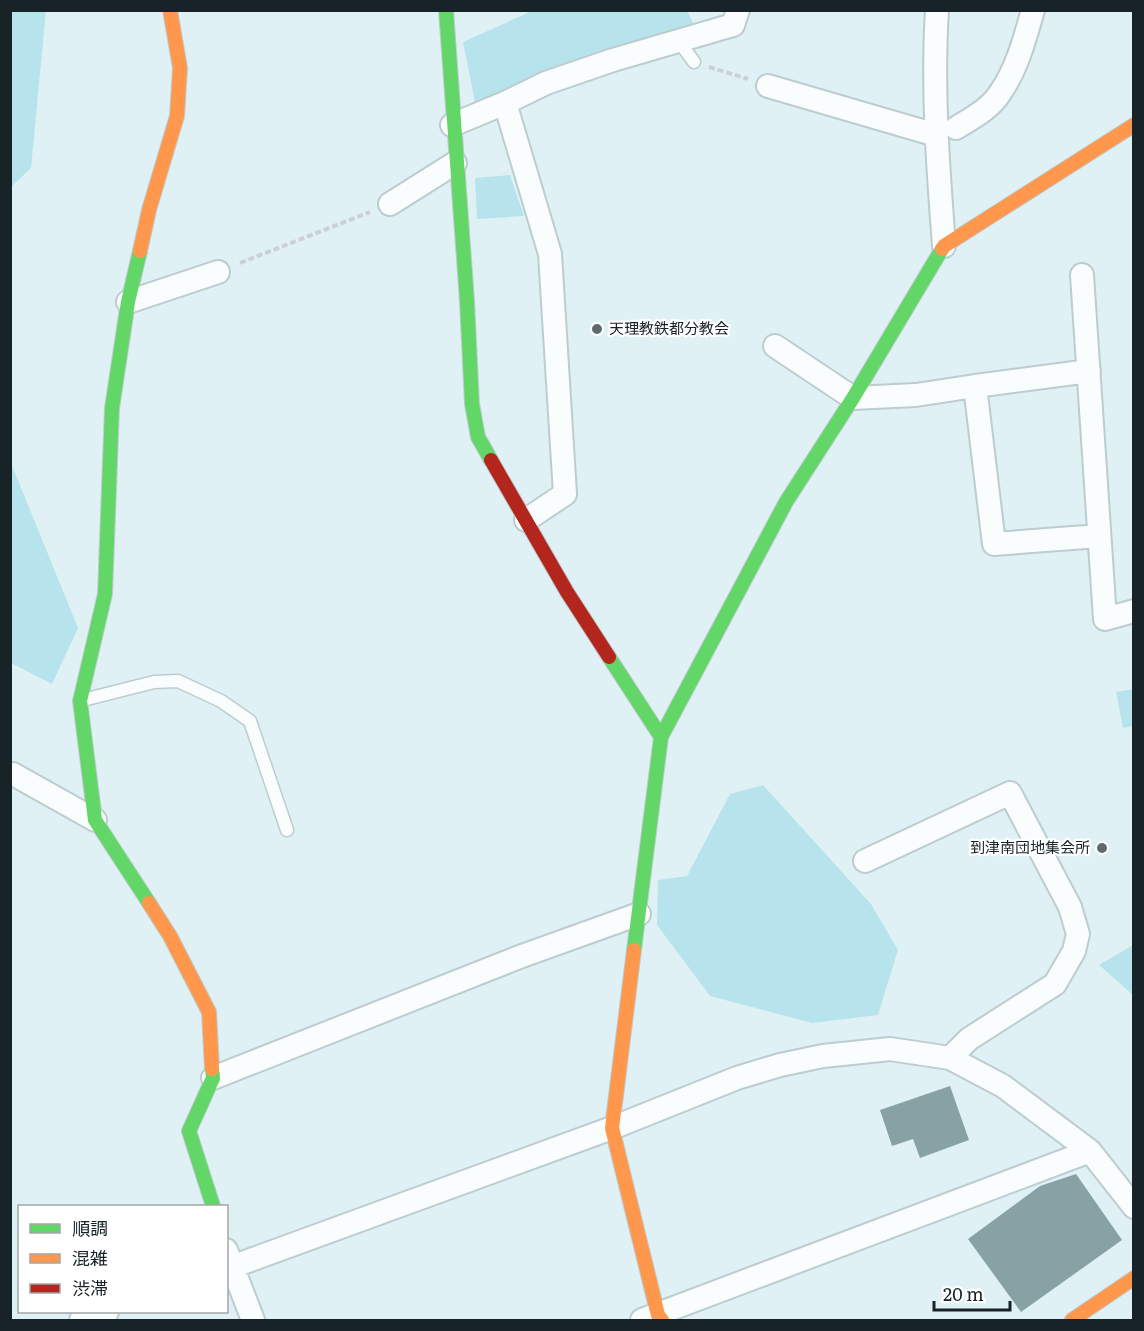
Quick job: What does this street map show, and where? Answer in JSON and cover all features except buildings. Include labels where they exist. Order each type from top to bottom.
[{"type":"street","points":[[170,10],[180,68],[177,116],[149,210],[128,302],[112,408],[105,594],[80,701],[95,820],[170,936],[209,1012],[213,1078],[189,1131],[213,1205]]},
{"type":"street","points":[[446,10],[452,125],[467,303],[471,412],[478,436],[567,592],[661,737]]},
{"type":"street","points":[[452,125],[546,83],[678,40],[733,25],[738,10]]},
{"type":"street","points":[[937,10],[934,53],[946,131],[944,246]]},
{"type":"street","points":[[768,86],[946,131],[982,112],[1000,94],[1025,40],[1033,10]]},
{"type":"street","points":[[505,103],[550,254],[565,494],[526,520]]},
{"type":"street","points":[[1090,1151],[654,1319],[612,1128],[661,737],[786,501],[854,398],[944,246],[1134,125]]},
{"type":"street","points":[[390,204],[455,163]]},
{"type":"street","points":[[128,302],[218,272]]},
{"type":"street","points":[[1082,275],[1105,619],[1134,611]]},
{"type":"street","points":[[775,346],[854,398],[916,395],[1089,371]]},
{"type":"street","points":[[975,386],[994,544],[1099,536]]},
{"type":"street","points":[[10,774],[95,820]]},
{"type":"street","points":[[864,861],[1010,792],[1070,907],[1078,934],[1074,951],[1055,984],[969,1039],[950,1058]]},
{"type":"street","points":[[213,1078],[522,956],[639,914]]},
{"type":"street","points":[[253,1320],[228,1262],[612,1128],[737,1078],[780,1065],[823,1056],[890,1048],[950,1058],[1003,1086],[1090,1151],[1134,1207]]},
{"type":"street","points":[[1072,1320],[1134,1278]]},
{"type":"street","points":[[81,1320],[101,1313]]},
{"type":"lane","points":[[678,40],[694,62]]},
{"type":"lane","points":[[80,701],[154,682],[178,681],[221,701],[250,721],[287,830]]},
{"type":"path","points":[[694,62],[768,86]]},
{"type":"path","points":[[218,272],[390,204]]},
{"type":"shaded area","points":[[11,10],[46,11],[31,168],[11,187]]},
{"type":"shaded area","points":[[532,11],[687,11],[695,26],[476,107],[463,42]]},
{"type":"shaded area","points":[[510,175],[524,216],[477,219],[475,178]]},
{"type":"shaded area","points":[[11,463],[78,628],[52,684],[11,663]]},
{"type":"shaded area","points":[[1133,689],[1133,726],[1123,728],[1116,692]]},
{"type":"shaded area","points":[[763,785],[871,904],[898,950],[878,1015],[812,1023],[710,996],[657,925],[658,880],[687,876],[730,794]]},
{"type":"shaded area","points":[[1133,945],[1133,995],[1099,965]]},
{"type":"traffic: fast","points":[[446,10],[472,404],[478,437],[491,460]]},
{"type":"traffic: fast","points":[[634,950],[661,737],[786,502],[853,398],[942,249]]},
{"type":"traffic: fast","points":[[140,251],[128,302],[112,408],[105,594],[80,701],[95,820],[149,903]]},
{"type":"traffic: fast","points":[[609,657],[661,737]]},
{"type":"traffic: fast","points":[[212,1069],[213,1078],[189,1131],[213,1205]]},
{"type":"traffic: slow","points":[[140,251],[149,210],[177,116],[180,68],[170,10]]},
{"type":"traffic: slow","points":[[942,249],[1134,125]]},
{"type":"traffic: slow","points":[[149,903],[170,936],[209,1012],[212,1069]]},
{"type":"traffic: slow","points":[[634,950],[612,1128],[658,1315],[662,1320]]},
{"type":"traffic: slow","points":[[1072,1320],[1134,1278]]},
{"type":"traffic: jam","points":[[491,460],[567,592],[609,657]]},
{"type":"place","name":"天理教鉄都分教会","points":[[597,329]]},
{"type":"place","name":"到津南団地集会所","points":[[1102,848]]}]
